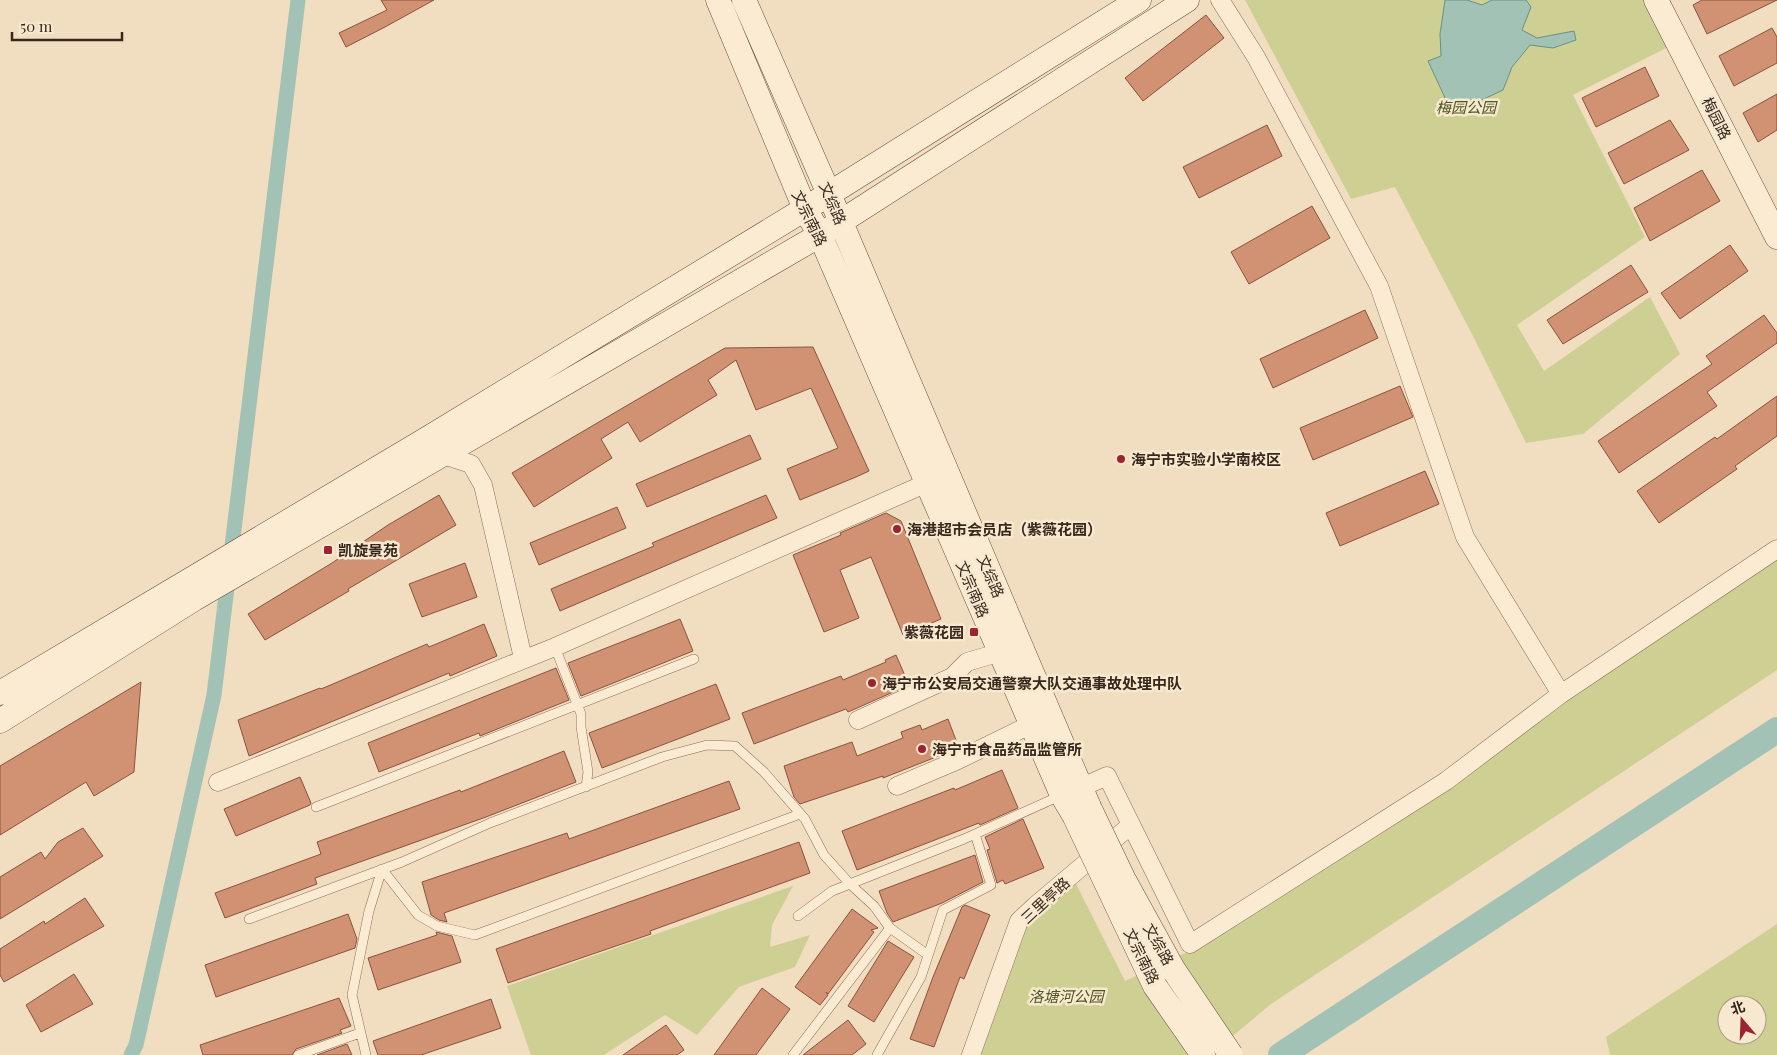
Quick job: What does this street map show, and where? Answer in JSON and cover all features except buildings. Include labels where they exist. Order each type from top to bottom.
[{"type":"main road","name":"文宗南路","points":[[718,0],[805,209],[820,235],[1032,724],[1077,801],[1155,986],[1203,1055]]},
{"type":"main road","name":"文综路","points":[[744,0],[829,194],[1077,801],[1123,878],[1173,969],[1231,1055]]},
{"type":"main road","points":[[0,693],[190,591],[260,549],[425,440],[805,209],[1139,0]]},
{"type":"main road","points":[[260,549],[443,454],[820,235],[1187,0]]},
{"type":"main road","name":"梅园路","points":[[1656,0],[1777,237]]},
{"type":"main road","points":[[0,721],[190,591]]},
{"type":"street","points":[[1220,0],[1256,57],[1379,286],[1465,537],[1561,694]]},
{"type":"street","points":[[425,440],[443,454],[471,464],[483,485],[523,658]]},
{"type":"street","points":[[218,782],[523,658],[555,647],[927,483]]},
{"type":"street","points":[[1077,801],[1107,776],[1190,944],[1446,780],[1561,694],[1777,549]]},
{"type":"street","points":[[858,720],[952,677],[967,662],[1000,652]]},
{"type":"street","points":[[897,786],[956,761],[1032,724]]},
{"type":"street","name":"三里亭路","points":[[971,1055],[1019,921],[1034,906],[1131,825]]},
{"type":"lane","points":[[555,647],[581,714],[581,728],[588,772],[586,786]]},
{"type":"lane","points":[[316,807],[694,659]]},
{"type":"lane","points":[[249,919],[382,869],[662,756],[707,745],[735,746],[764,772],[806,819],[824,855],[850,884],[874,906],[890,928],[928,955]]},
{"type":"lane","points":[[798,916],[832,891],[975,834],[1077,801]]},
{"type":"lane","points":[[382,869],[418,915],[437,926],[475,935],[800,814]]},
{"type":"lane","points":[[877,1055],[921,977],[944,910],[990,885],[975,834]]},
{"type":"lane","points":[[366,1055],[352,995],[369,911],[382,869]]},
{"type":"lane","points":[[793,1055],[890,928]]},
{"type":"lane","points":[[298,1055],[360,1033]]},
{"type":"green space","name":"梅园公园","points":[[1245,0],[1656,0],[1678,42],[1573,95],[1645,237],[1517,325],[1544,371],[1650,297],[1680,354],[1583,434],[1526,443],[1473,336],[1395,187],[1351,199]]},
{"type":"green space","name":"洛塘河公园","points":[[1777,560],[1777,670],[1271,1004],[1210,1055],[981,1055],[1027,927],[1075,882],[1125,981],[1196,948]]},
{"type":"green space","points":[[793,886],[772,925],[770,947],[810,935],[795,967],[739,987],[697,1035],[665,1015],[604,1055],[531,1055],[507,986]]},
{"type":"green space","points":[[1777,924],[1777,1055],[1610,1055],[1606,1037]]},
{"type":"shaded area","points":[[1445,0],[1467,0],[1482,5],[1492,0],[1526,0],[1531,7],[1522,30],[1537,38],[1574,31],[1576,40],[1553,48],[1530,45],[1512,67],[1503,90],[1469,106],[1446,100],[1428,61],[1441,56],[1440,34]]},
{"type":"waterway","points":[[131,1055],[136,1045],[214,695],[298,0]]},
{"type":"waterway","points":[[1281,1055],[1777,730]]},
{"type":"place","name":"海宁市实验小学南校区","points":[[1121,459]]},
{"type":"place","name":"海港超市会员店（紫薇花园）","points":[[897,529]]},
{"type":"place","name":"凯旋景苑","points":[[328,550]]},
{"type":"place","name":"紫薇花园","points":[[974,632]]},
{"type":"place","name":"海宁市公安局交通警察大队交通事故处理中队","points":[[872,683]]},
{"type":"place","name":"海宁市食品药品监管所","points":[[922,749]]}]
